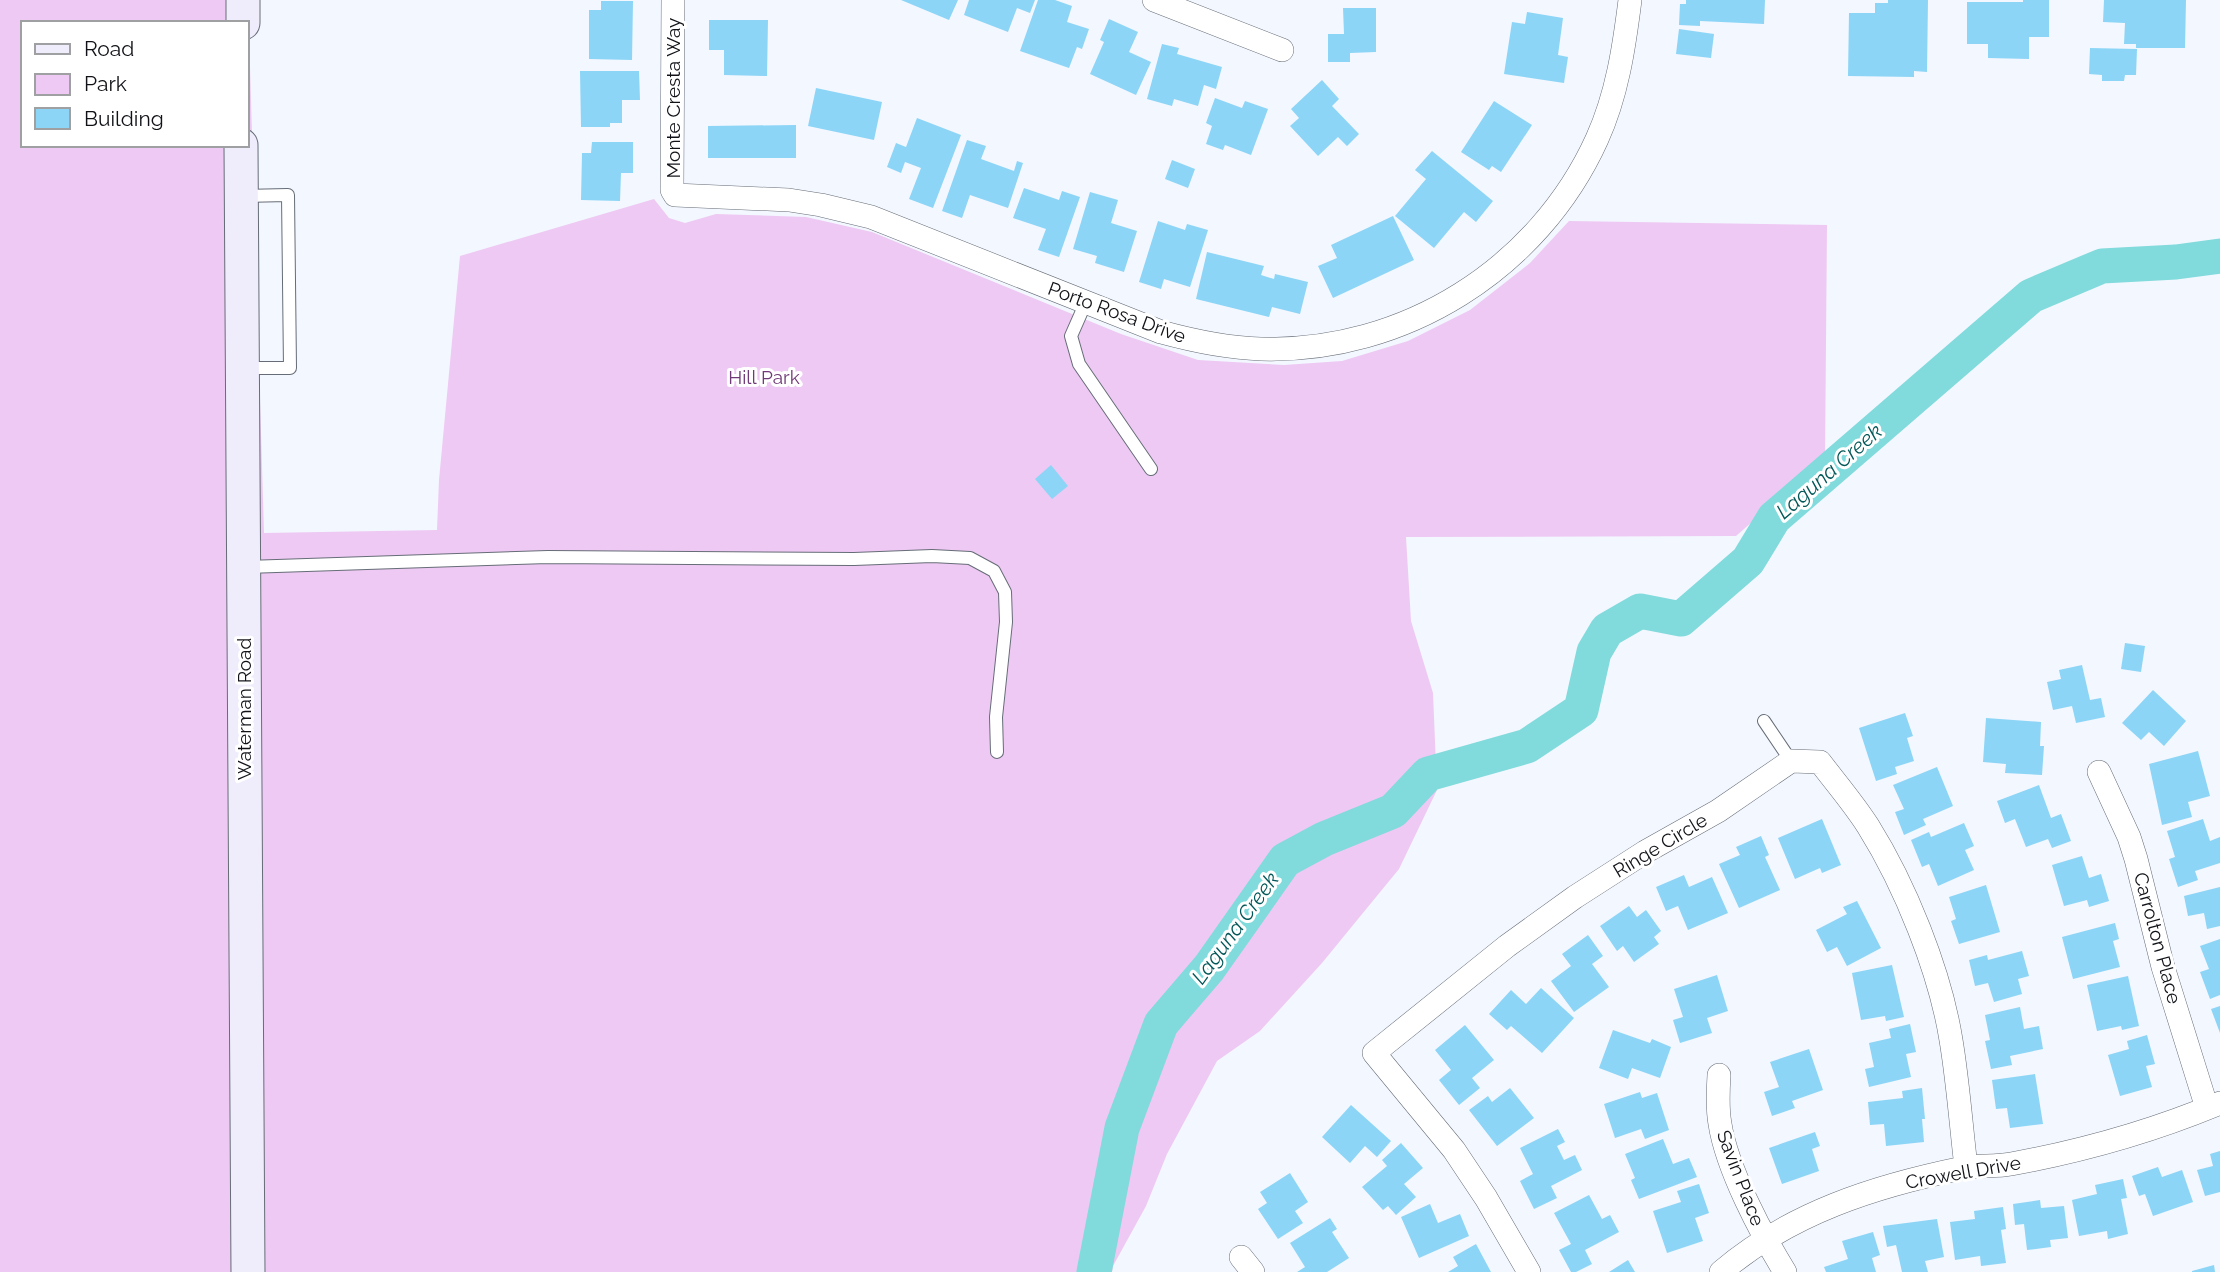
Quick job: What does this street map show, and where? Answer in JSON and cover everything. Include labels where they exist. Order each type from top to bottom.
[{"type":"main road","points":[[243,0],[243,21]]},
{"type":"main road","name":"Waterman Road","points":[[241,147],[248,1272]]},
{"type":"street","name":"Monte Cresta Way","points":[[673,0],[672,190],[675,195]]},
{"type":"street","points":[[1154,0],[1282,50]]},
{"type":"street","name":"Porto Rosa Drive","points":[[675,195],[789,200],[871,217],[1161,332],[1186,339],[1235,347],[1284,349],[1334,344],[1382,332],[1428,313],[1491,274],[1528,240],[1574,182],[1607,115],[1621,67],[1630,0]]},
{"type":"street","points":[[1791,761],[1820,762],[1828,772],[1868,826],[1919,932],[1939,986],[1951,1039],[1966,1167]]},
{"type":"street","name":"Ringe Circle","points":[[1529,1272],[1486,1198],[1454,1150],[1374,1053],[1507,946],[1575,897],[1645,852],[1718,811],[1791,761]]},
{"type":"street","name":"Carrolton Place","points":[[2099,772],[2132,848],[2163,967],[2214,1105]]},
{"type":"street","name":"Savin Place","points":[[1719,1075],[1718,1104],[1724,1144],[1764,1238],[1785,1272]]},
{"type":"street","name":"Crowell Drive","points":[[1721,1272],[1764,1238],[1813,1213],[1857,1195],[1966,1167],[2008,1165],[2087,1147],[2165,1125],[2214,1105]]},
{"type":"lane","points":[[241,196],[288,195],[290,368],[242,368]]},
{"type":"lane","points":[[1086,302],[1072,336],[1079,364],[1151,469]]},
{"type":"lane","points":[[243,567],[548,557],[970,558],[994,570],[1005,592],[1006,622],[996,717],[997,752]]},
{"type":"lane","points":[[1764,721],[1791,761]]},
{"type":"green space","name":"Hill Park","points":[[0,0],[248,0],[264,533],[437,530],[439,480],[460,256],[654,199],[669,218],[685,223],[716,214],[806,217],[872,232],[1121,334],[1198,360],[1284,365],[1342,361],[1408,341],[1470,310],[1530,263],[1569,221],[1827,225],[1825,458],[1736,536],[1406,537],[1411,621],[1433,693],[1437,790],[1399,869],[1322,963],[1260,1031],[1217,1061],[1167,1154],[1146,1206],[1112,1272],[0,1272]]},
{"type":"building","points":[[901,0],[958,0],[949,20]]},
{"type":"building","points":[[969,0],[1035,0],[1030,13],[1017,8],[1008,32],[964,15]]},
{"type":"building","points":[[1038,0],[1055,0],[1072,6],[1067,22],[1089,29],[1082,49],[1077,47],[1069,68],[1020,51]]},
{"type":"building","points":[[1686,0],[1765,0],[1764,24],[1700,21],[1700,26],[1679,25],[1680,4],[1686,4]]},
{"type":"building","points":[[1888,0],[1928,0],[1927,72],[1914,71],[1914,77],[1848,76],[1849,13],[1875,13],[1875,3],[1888,3]]},
{"type":"building","points":[[2049,0],[2049,37],[2029,37],[2029,59],[1988,58],[1988,44],[1967,44],[1967,2]]},
{"type":"building","points":[[2104,0],[2186,0],[2185,48],[2136,48],[2136,44],[2124,44],[2125,23],[2103,22]]},
{"type":"building","points":[[601,1],[633,1],[632,60],[589,59],[589,10],[601,10]]},
{"type":"building","points":[[1343,8],[1376,8],[1376,52],[1350,53],[1350,62],[1328,62],[1328,34],[1344,34]]},
{"type":"building","points":[[1527,12],[1563,18],[1558,55],[1568,57],[1564,83],[1504,74],[1512,22],[1525,24]]},
{"type":"building","points":[[1109,19],[1138,32],[1129,52],[1151,62],[1136,95],[1090,74],[1104,42],[1100,40]]},
{"type":"building","points":[[709,20],[768,20],[767,76],[724,75],[724,50],[709,50]]},
{"type":"building","points":[[1679,29],[1714,34],[1711,58],[1676,54]]},
{"type":"building","points":[[1162,44],[1179,48],[1177,54],[1222,67],[1216,89],[1204,85],[1198,106],[1174,99],[1172,106],[1147,99]]},
{"type":"building","points":[[2090,48],[2137,49],[2136,75],[2125,75],[2124,81],[2102,81],[2102,75],[2089,74]]},
{"type":"building","points":[[580,71],[639,71],[640,100],[622,100],[622,123],[610,123],[610,127],[581,127]]},
{"type":"building","points":[[1322,80],[1339,99],[1332,106],[1359,134],[1347,146],[1338,137],[1318,156],[1290,126],[1299,118],[1291,109]]},
{"type":"building","points":[[816,88],[882,102],[874,140],[808,126]]},
{"type":"building","points":[[1215,98],[1242,108],[1245,101],[1268,109],[1251,155],[1225,145],[1223,150],[1206,144],[1212,126],[1206,123]]},
{"type":"building","points":[[1494,101],[1532,125],[1501,172],[1492,166],[1489,170],[1461,152]]},
{"type":"building","points":[[917,118],[961,135],[933,208],[909,199],[921,168],[905,162],[901,173],[887,167],[896,143],[906,147]]},
{"type":"building","points":[[796,125],[796,158],[708,158],[708,126]]},
{"type":"building","points":[[967,140],[986,146],[981,159],[1014,171],[1017,161],[1023,163],[1008,208],[970,195],[962,218],[942,211]]},
{"type":"building","points":[[592,142],[633,142],[633,173],[621,173],[620,201],[581,200],[582,153],[591,153]]},
{"type":"building","points":[[1432,151],[1493,201],[1476,222],[1464,212],[1434,248],[1395,216],[1426,179],[1415,170]]},
{"type":"building","points":[[1172,160],[1195,169],[1188,188],[1165,179]]},
{"type":"building","points":[[1024,188],[1059,200],[1062,191],[1080,197],[1059,257],[1038,250],[1046,229],[1013,218]]},
{"type":"building","points":[[1090,192],[1118,200],[1111,223],[1137,231],[1124,272],[1095,263],[1097,256],[1073,249]]},
{"type":"building","points":[[1393,216],[1414,260],[1333,298],[1318,266],[1337,258],[1331,245]]},
{"type":"building","points":[[1158,221],[1185,230],[1187,224],[1208,230],[1190,287],[1164,279],[1161,289],[1139,282]]},
{"type":"building","points":[[1207,252],[1264,266],[1261,275],[1274,279],[1275,274],[1308,282],[1300,314],[1272,307],[1269,317],[1196,299]]},
{"type":"building","points":[[1051,465],[1068,486],[1052,499],[1035,479]]},
{"type":"building","points":[[2125,643],[2145,646],[2141,672],[2121,669]]},
{"type":"building","points":[[2082,665],[2090,700],[2101,698],[2105,717],[2076,723],[2072,706],[2053,710],[2047,682],[2061,679],[2059,670]]},
{"type":"building","points":[[2153,690],[2186,721],[2164,746],[2149,732],[2141,740],[2122,723]]},
{"type":"building","points":[[1905,713],[1913,736],[1907,738],[1914,761],[1895,767],[1897,774],[1876,781],[1859,728]]},
{"type":"building","points":[[1986,718],[2041,722],[2040,746],[2044,746],[2042,775],[2005,773],[2006,764],[1983,762]]},
{"type":"building","points":[[2198,751],[2210,796],[2188,802],[2192,817],[2162,825],[2149,764]]},
{"type":"building","points":[[1937,767],[1953,806],[1923,819],[1926,825],[1904,835],[1895,812],[1904,809],[1893,785]]},
{"type":"building","points":[[2039,785],[2051,818],[2061,814],[2071,841],[2052,848],[2048,839],[2026,847],[2015,819],[2005,823],[1997,801]]},
{"type":"building","points":[[1822,819],[1841,865],[1822,873],[1820,868],[1795,879],[1778,838]]},
{"type":"building","points":[[2203,819],[2210,841],[2220,837],[2220,863],[2195,871],[2198,880],[2178,887],[2169,859],[2175,857],[2167,831]]},
{"type":"building","points":[[1964,823],[1974,846],[1965,850],[1974,870],[1938,886],[1929,864],[1922,867],[1911,840],[1929,832],[1931,837]]},
{"type":"building","points":[[1761,836],[1769,855],[1765,857],[1780,890],[1739,908],[1719,864],[1740,855],[1736,847]]},
{"type":"building","points":[[2082,856],[2089,878],[2101,874],[2109,901],[2089,907],[2087,900],[2064,906],[2052,865]]},
{"type":"building","points":[[1684,875],[1689,887],[1712,877],[1728,913],[1688,930],[1678,906],[1666,911],[1656,887]]},
{"type":"building","points":[[1986,885],[2000,932],[1959,944],[1951,921],[1956,919],[1949,897]]},
{"type":"building","points":[[2220,887],[2220,926],[2207,929],[2204,913],[2188,916],[2184,896]]},
{"type":"building","points":[[1857,901],[1881,948],[1847,966],[1837,947],[1827,952],[1816,930],[1847,914],[1843,907]]},
{"type":"building","points":[[1629,906],[1637,917],[1646,910],[1661,931],[1654,937],[1659,944],[1634,962],[1623,946],[1617,951],[1600,926]]},
{"type":"building","points":[[2115,923],[2119,939],[2113,941],[2120,967],[2073,979],[2062,937]]},
{"type":"building","points":[[1588,935],[1603,956],[1592,964],[1609,987],[1574,1012],[1551,981],[1571,966],[1562,954]]},
{"type":"building","points":[[2220,939],[2220,995],[2210,999],[2200,972],[2209,969],[2200,946]]},
{"type":"building","points":[[2022,951],[2029,976],[2018,979],[2022,994],[1994,1002],[1988,983],[1975,986],[1969,960],[1987,955],[1988,960]]},
{"type":"building","points":[[1892,965],[1904,1017],[1886,1021],[1885,1016],[1861,1020],[1852,973]]},
{"type":"building","points":[[1717,975],[1728,1011],[1707,1018],[1712,1033],[1680,1043],[1673,1020],[1683,1017],[1674,989]]},
{"type":"building","points":[[2128,976],[2139,1026],[2122,1030],[2121,1026],[2097,1031],[2087,985]]},
{"type":"building","points":[[1541,988],[1574,1018],[1542,1053],[1511,1026],[1507,1030],[1489,1014],[1511,990],[1526,1004]]},
{"type":"building","points":[[2220,1006],[2220,1033],[2211,1009]]},
{"type":"building","points":[[2020,1007],[2024,1029],[2039,1026],[2043,1049],[2010,1056],[2012,1065],[1991,1069],[1985,1041],[1990,1040],[1985,1015]]},
{"type":"building","points":[[1910,1024],[1916,1052],[1906,1054],[1911,1077],[1869,1087],[1865,1069],[1874,1067],[1869,1043],[1891,1038],[1889,1029]]},
{"type":"building","points":[[1465,1025],[1494,1060],[1472,1078],[1480,1088],[1459,1105],[1439,1080],[1451,1070],[1435,1050]]},
{"type":"building","points":[[1613,1030],[1650,1043],[1652,1039],[1671,1047],[1660,1078],[1632,1068],[1628,1079],[1599,1068]]},
{"type":"building","points":[[2147,1035],[2155,1064],[2146,1066],[2152,1087],[2120,1096],[2108,1055],[2129,1049],[2127,1041]]},
{"type":"building","points":[[1809,1049],[1823,1090],[1792,1101],[1795,1108],[1772,1116],[1764,1092],[1779,1087],[1770,1062]]},
{"type":"building","points":[[2035,1074],[2043,1124],[2010,1128],[2007,1108],[1996,1109],[1992,1080]]},
{"type":"building","points":[[1510,1088],[1534,1118],[1497,1146],[1469,1110],[1488,1096],[1492,1102]]},
{"type":"building","points":[[1922,1088],[1924,1142],[1886,1146],[1884,1124],[1870,1125],[1868,1102],[1903,1098],[1902,1091]]},
{"type":"building","points":[[1640,1092],[1642,1098],[1657,1093],[1669,1130],[1645,1139],[1641,1129],[1615,1138],[1604,1104]]},
{"type":"building","points":[[1351,1105],[1391,1141],[1377,1157],[1365,1146],[1350,1163],[1322,1137]]},
{"type":"building","points":[[1558,1129],[1565,1142],[1557,1146],[1564,1160],[1575,1155],[1582,1170],[1551,1186],[1557,1198],[1534,1209],[1520,1181],[1533,1174],[1520,1148]]},
{"type":"building","points":[[1815,1132],[1820,1146],[1812,1149],[1819,1171],[1782,1184],[1769,1148]]},
{"type":"building","points":[[1663,1139],[1673,1164],[1689,1158],[1697,1177],[1639,1199],[1631,1180],[1635,1178],[1625,1154]]},
{"type":"building","points":[[1401,1143],[1423,1168],[1404,1184],[1416,1197],[1396,1215],[1388,1206],[1383,1210],[1362,1187],[1387,1166],[1382,1160]]},
{"type":"building","points":[[2220,1151],[2220,1192],[2205,1196],[2197,1170],[2213,1166],[2210,1154]]},
{"type":"building","points":[[2158,1167],[2162,1177],[2182,1170],[2193,1202],[2153,1216],[2145,1194],[2139,1196],[2132,1176]]},
{"type":"building","points":[[1290,1173],[1308,1202],[1295,1211],[1303,1223],[1278,1239],[1258,1209],[1267,1203],[1260,1192]]},
{"type":"building","points":[[2123,1179],[2127,1198],[2121,1199],[2128,1234],[2108,1239],[2107,1231],[2079,1236],[2072,1200],[2097,1194],[2095,1185]]},
{"type":"building","points":[[1699,1184],[1709,1213],[1695,1218],[1703,1241],[1667,1253],[1653,1211],[1681,1202],[1677,1191]]},
{"type":"building","points":[[1589,1195],[1602,1219],[1610,1215],[1619,1232],[1585,1250],[1592,1264],[1571,1272],[1559,1250],[1571,1244],[1554,1213]]},
{"type":"building","points":[[2040,1200],[2041,1208],[2064,1206],[2068,1238],[2050,1240],[2051,1247],[2027,1250],[2024,1224],[2015,1225],[2013,1204]]},
{"type":"building","points":[[1430,1204],[1438,1223],[1460,1214],[1469,1236],[1419,1258],[1401,1217]]},
{"type":"building","points":[[2003,1207],[2006,1229],[2001,1230],[2006,1263],[1981,1266],[1980,1256],[1955,1260],[1950,1222],[1975,1219],[1974,1211]]},
{"type":"building","points":[[1330,1218],[1337,1229],[1332,1232],[1349,1258],[1327,1272],[1297,1272],[1305,1267],[1290,1243]]},
{"type":"building","points":[[1937,1219],[1944,1257],[1925,1261],[1928,1272],[1902,1272],[1896,1245],[1887,1247],[1883,1226]]},
{"type":"building","points":[[1873,1232],[1880,1255],[1872,1258],[1876,1272],[1826,1272],[1824,1267],[1848,1259],[1842,1241]]},
{"type":"building","points":[[1476,1244],[1491,1272],[1448,1272],[1458,1266],[1453,1257]]},
{"type":"building","points":[[1628,1260],[1635,1272],[1609,1272]]},
{"type":"building","points":[[2214,1265],[2215,1272],[2192,1272],[2192,1271]]},
{"type":"waterway","name":"Laguna Creek","points":[[1094,1272],[1122,1128],[1161,1024],[1209,968],[1285,860],[1324,839],[1393,811],[1428,774],[1527,746],[1581,710],[1594,652],[1607,630],[1640,611],[1681,619],[1748,561],[1774,518],[2031,296],[2102,266],[2176,262],[2220,256]]}]
